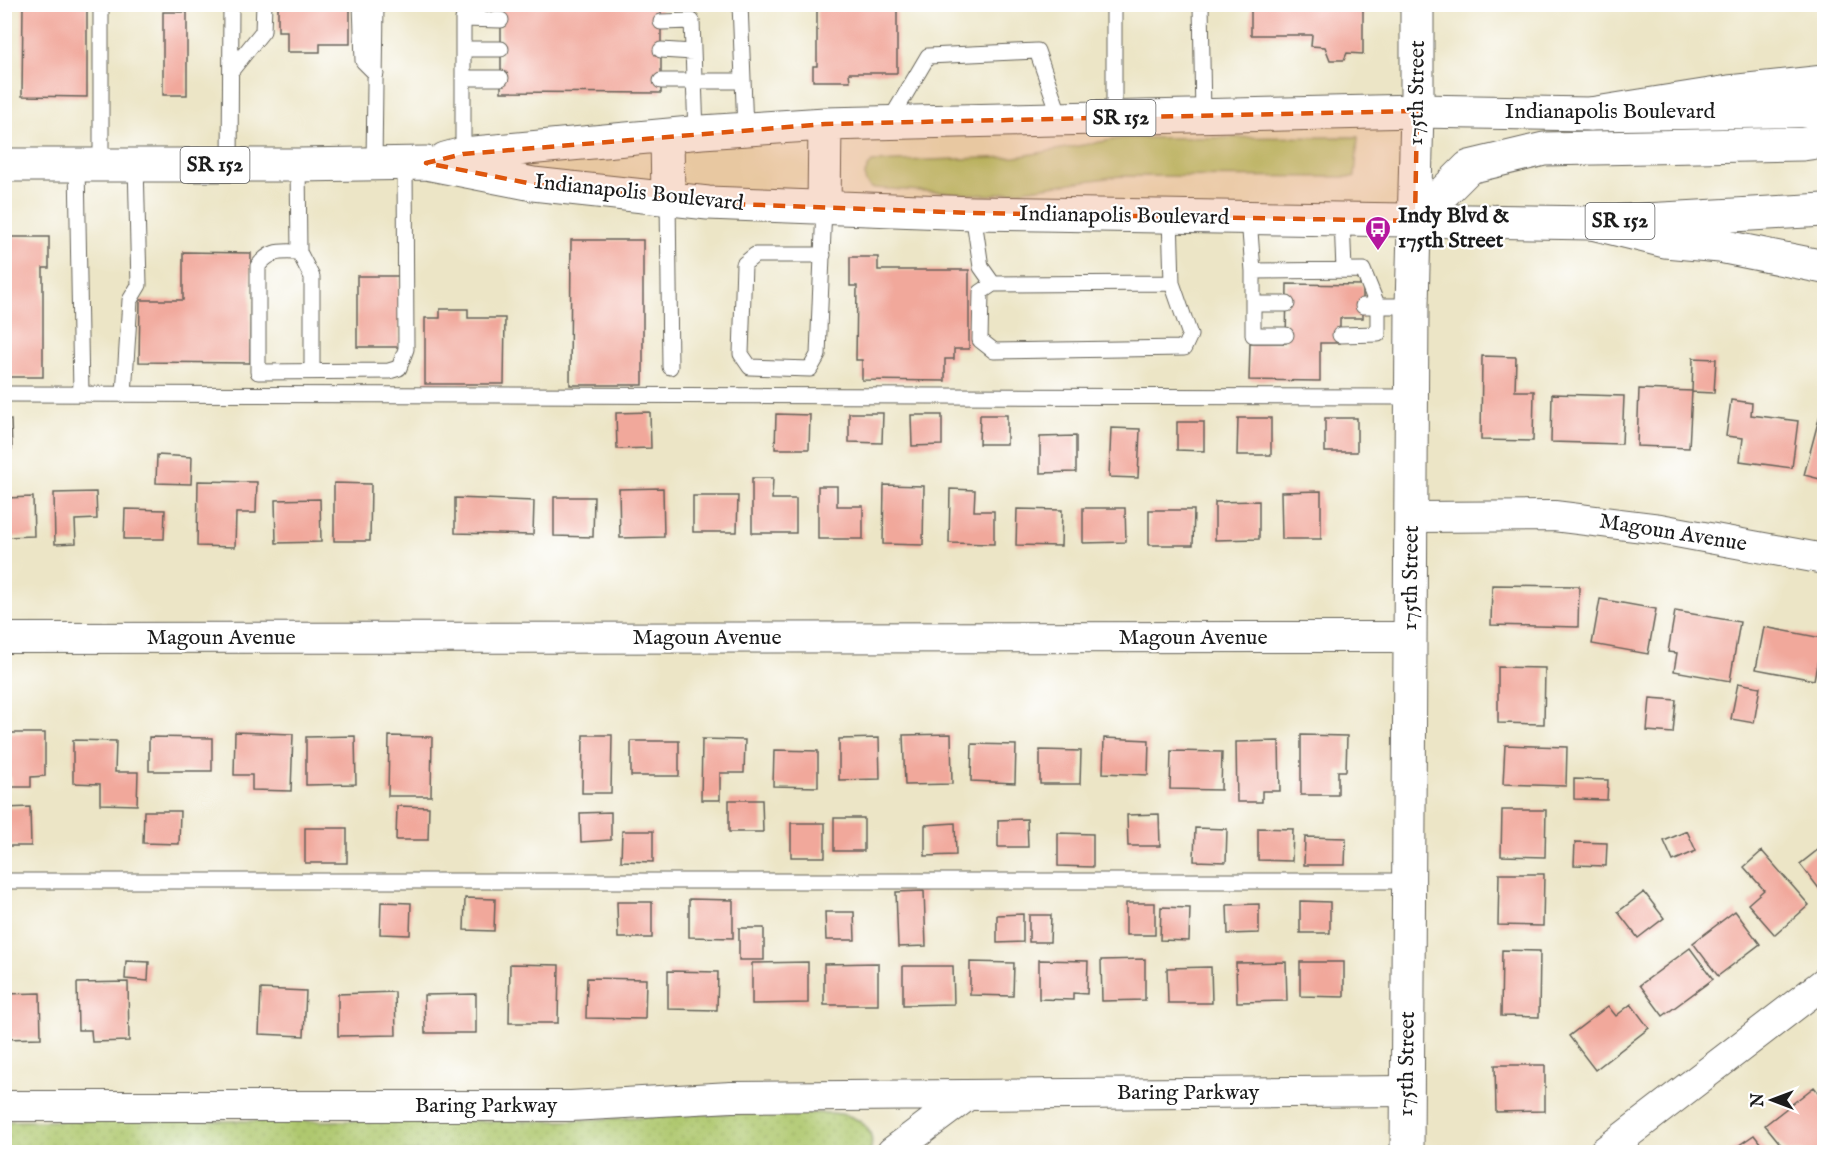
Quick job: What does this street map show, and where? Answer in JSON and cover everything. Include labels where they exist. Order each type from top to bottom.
[{"type":"main road","name":"175th Street","points":[[1407,1152],[1412,306],[1418,4]]},
{"type":"main road","points":[[1590,114],[1729,92],[1824,82]]},
{"type":"main road","name":"Indianapolis Boulevard","points":[[4,165],[402,164],[463,154],[682,134],[825,124],[1417,111],[1590,114],[1824,110]]},
{"type":"main road","points":[[824,207],[825,124]]},
{"type":"main road","points":[[668,198],[682,134]]},
{"type":"main road","points":[[1415,221],[1469,167],[1544,149],[1803,144],[1824,141]]},
{"type":"main road","name":"Indianapolis Boulevard","points":[[402,164],[533,184],[708,203],[973,213],[1592,222],[1824,210]]},
{"type":"main road","points":[[1592,222],[1665,241],[1720,246],[1824,267]]},
{"type":"street","name":"Magoun Avenue","points":[[1412,517],[1554,516],[1659,530],[1824,559]]},
{"type":"street","name":"Magoun Avenue","points":[[4,638],[1410,637]]},
{"type":"street","points":[[1604,1152],[1824,983]]},
{"type":"street","name":"Baring Parkway","points":[[4,1106],[571,1106],[731,1097],[1407,1091]]},
{"type":"street","points":[[892,1152],[968,1095]]},
{"type":"lane","points":[[81,394],[89,165],[101,4]]},
{"type":"lane","points":[[230,165],[231,4]]},
{"type":"lane","points":[[231,71],[263,31],[264,4]]},
{"type":"lane","points":[[361,4],[363,61],[376,74]]},
{"type":"lane","points":[[299,252],[274,253],[264,258],[258,266],[258,372],[399,368],[405,349],[402,164],[376,74],[376,4]]},
{"type":"lane","points":[[740,4],[745,129]]},
{"type":"lane","points":[[1114,4],[1114,118]]},
{"type":"lane","points":[[1201,4],[1203,116]]},
{"type":"lane","points":[[463,154],[463,12],[501,20]]},
{"type":"lane","points":[[661,22],[692,21],[694,81],[682,134]]},
{"type":"lane","points":[[463,49],[501,50]]},
{"type":"lane","points":[[661,50],[693,52]]},
{"type":"lane","points":[[889,123],[928,56],[1037,51],[1061,119]]},
{"type":"lane","points":[[463,78],[501,78]]},
{"type":"lane","points":[[661,81],[742,81]]},
{"type":"lane","points":[[124,394],[130,300],[139,285],[135,164]]},
{"type":"lane","points":[[298,165],[299,252],[312,277],[312,372]]},
{"type":"lane","points":[[668,198],[670,367]]},
{"type":"lane","points":[[810,396],[810,369],[818,355],[824,207]]},
{"type":"lane","points":[[973,213],[981,267],[993,284]]},
{"type":"lane","points":[[1170,217],[1172,283],[1190,335],[1184,348],[994,351],[980,340],[981,292],[993,284],[1172,283]]},
{"type":"lane","points":[[1249,218],[1253,271],[1253,335],[1286,335]]},
{"type":"lane","points":[[1342,219],[1344,270]]},
{"type":"lane","points":[[810,369],[750,367],[741,354],[744,264],[754,255],[823,255]]},
{"type":"lane","points":[[1253,271],[1364,270],[1378,307],[1378,334],[1340,335]]},
{"type":"lane","points":[[1253,304],[1287,304]]},
{"type":"lane","points":[[1362,306],[1412,306]]},
{"type":"lane","points":[[4,394],[1413,397]]},
{"type":"lane","points":[[4,881],[1409,881]]},
{"type":"highlighted area","points":[[1417,111],[1415,221],[973,213],[708,203],[533,184],[426,163],[463,154],[825,124]]},
{"type":"green space","points":[[1358,137],[1355,177],[1120,176],[989,195],[872,188],[865,179],[867,169],[872,162],[1016,157],[1123,138]]},
{"type":"green space","points":[[833,1113],[856,1119],[868,1129],[872,1143],[870,1152],[5,1152],[5,1121],[562,1121],[698,1114]]},
{"type":"building","points":[[23,4],[87,4],[87,97],[22,96]]},
{"type":"building","points":[[278,4],[350,4],[350,44],[320,44],[320,52],[287,52],[287,31],[278,31]]},
{"type":"building","points":[[501,4],[661,4],[661,93],[501,92]]},
{"type":"building","points":[[817,4],[897,4],[897,73],[849,73],[850,81],[813,81],[813,66],[817,66]]},
{"type":"building","points":[[1251,4],[1363,4],[1363,54],[1347,53],[1344,60],[1330,60],[1325,47],[1311,46],[1312,35],[1251,35]]},
{"type":"building","points":[[163,12],[187,12],[187,95],[163,95]]},
{"type":"building","points":[[4,237],[49,237],[49,268],[43,268],[43,377],[4,377]]},
{"type":"building","points":[[571,240],[643,240],[643,385],[570,385]]},
{"type":"building","points":[[183,252],[251,253],[250,363],[139,362],[140,300],[183,300]]},
{"type":"building","points":[[850,257],[878,257],[878,270],[969,270],[969,349],[954,349],[954,359],[945,359],[945,381],[862,380],[862,360],[856,360],[857,286],[850,286]]},
{"type":"building","points":[[357,276],[399,276],[399,347],[357,347]]},
{"type":"building","points":[[1287,284],[1363,285],[1363,318],[1340,318],[1340,343],[1320,343],[1320,381],[1249,380],[1250,343],[1286,343]]},
{"type":"building","points":[[440,309],[468,309],[468,318],[505,318],[504,384],[425,384],[425,318],[440,318]]},
{"type":"building","points":[[1482,356],[1516,357],[1515,391],[1534,391],[1533,441],[1481,440]]},
{"type":"building","points":[[1693,358],[1716,359],[1714,393],[1692,392]]},
{"type":"building","points":[[1639,389],[1692,391],[1689,448],[1637,446]]},
{"type":"building","points":[[1552,394],[1624,396],[1622,444],[1551,442]]},
{"type":"building","points":[[1731,400],[1752,403],[1751,415],[1798,421],[1792,468],[1740,461],[1743,438],[1726,436]]},
{"type":"building","points":[[1821,411],[1824,412],[1824,480],[1804,475]]},
{"type":"building","points":[[650,412],[651,448],[617,449],[616,413]]},
{"type":"building","points":[[849,413],[883,413],[882,443],[849,442]]},
{"type":"building","points":[[776,414],[810,415],[809,449],[775,449]]},
{"type":"building","points":[[911,415],[942,415],[942,445],[912,446]]},
{"type":"building","points":[[980,415],[1007,415],[1007,444],[979,444]]},
{"type":"building","points":[[1238,418],[1271,418],[1271,455],[1237,455]]},
{"type":"building","points":[[1325,418],[1357,418],[1357,452],[1325,452]]},
{"type":"building","points":[[4,420],[11,420],[12,449],[4,450]]},
{"type":"building","points":[[1177,422],[1204,422],[1204,451],[1177,450]]},
{"type":"building","points":[[1111,428],[1140,429],[1138,478],[1109,477]]},
{"type":"building","points":[[1076,436],[1076,472],[1040,473],[1040,437]]},
{"type":"building","points":[[157,455],[192,457],[191,484],[156,483]]},
{"type":"building","points":[[752,478],[773,478],[772,499],[796,499],[796,533],[752,533]]},
{"type":"building","points":[[198,481],[257,482],[256,513],[236,513],[235,547],[197,546]]},
{"type":"building","points":[[334,483],[371,484],[370,541],[334,541]]},
{"type":"building","points":[[884,485],[924,486],[923,545],[883,544]]},
{"type":"building","points":[[818,486],[837,486],[837,506],[863,506],[863,539],[818,539]]},
{"type":"building","points":[[663,488],[664,537],[620,538],[619,489]]},
{"type":"building","points":[[950,489],[975,490],[974,511],[994,511],[994,544],[949,543]]},
{"type":"building","points":[[1321,491],[1321,539],[1282,539],[1281,492]]},
{"type":"building","points":[[96,492],[97,519],[75,520],[76,543],[55,544],[54,493]]},
{"type":"building","points":[[693,496],[738,496],[737,532],[693,532]]},
{"type":"building","points":[[33,497],[34,536],[5,537],[5,498]]},
{"type":"building","points":[[554,497],[594,497],[593,537],[554,536]]},
{"type":"building","points":[[455,498],[534,501],[533,535],[455,533]]},
{"type":"building","points":[[320,499],[321,542],[276,543],[275,500]]},
{"type":"building","points":[[1259,501],[1259,539],[1215,540],[1215,502]]},
{"type":"building","points":[[1083,508],[1125,508],[1126,542],[1083,543]]},
{"type":"building","points":[[125,509],[165,510],[164,539],[124,539]]},
{"type":"building","points":[[1017,509],[1062,510],[1061,546],[1016,545]]},
{"type":"building","points":[[1149,510],[1194,510],[1193,545],[1149,545]]},
{"type":"building","points":[[1492,585],[1579,586],[1578,627],[1491,625]]},
{"type":"building","points":[[1600,599],[1656,609],[1648,654],[1592,644]]},
{"type":"building","points":[[1675,611],[1740,622],[1730,681],[1674,671],[1677,653],[1668,652]]},
{"type":"building","points":[[1764,627],[1822,638],[1814,680],[1756,669]]},
{"type":"building","points":[[1498,667],[1545,668],[1544,724],[1498,723]]},
{"type":"building","points":[[1824,680],[1824,693],[1818,687]]},
{"type":"building","points":[[1738,683],[1760,687],[1754,723],[1731,719]]},
{"type":"building","points":[[1650,698],[1676,700],[1673,733],[1647,731]]},
{"type":"building","points":[[235,732],[293,734],[291,791],[252,790],[252,775],[234,775]]},
{"type":"building","points":[[4,733],[45,733],[45,776],[31,777],[31,787],[11,787],[11,777],[4,777]]},
{"type":"building","points":[[951,734],[952,784],[905,785],[903,735]]},
{"type":"building","points":[[583,735],[612,735],[611,793],[582,793]]},
{"type":"building","points":[[1301,735],[1347,736],[1346,771],[1338,771],[1338,795],[1301,795]]},
{"type":"building","points":[[355,736],[356,784],[306,785],[306,737]]},
{"type":"building","points":[[389,736],[432,737],[431,796],[388,796]]},
{"type":"building","points":[[149,737],[212,738],[212,771],[149,771]]},
{"type":"building","points":[[879,738],[880,779],[839,780],[839,739]]},
{"type":"building","points":[[1104,738],[1149,740],[1148,775],[1103,773]]},
{"type":"building","points":[[702,739],[745,740],[744,773],[720,773],[720,800],[701,800]]},
{"type":"building","points":[[73,740],[116,741],[115,772],[138,772],[137,805],[100,804],[100,784],[73,783]]},
{"type":"building","points":[[631,741],[679,741],[679,776],[631,776]]},
{"type":"building","points":[[1279,741],[1280,791],[1262,791],[1262,802],[1237,802],[1236,742]]},
{"type":"building","points":[[972,744],[1016,745],[1015,783],[971,781]]},
{"type":"building","points":[[1505,745],[1567,747],[1566,786],[1503,784]]},
{"type":"building","points":[[774,750],[818,751],[818,787],[773,786]]},
{"type":"building","points":[[1040,750],[1081,751],[1080,784],[1040,784]]},
{"type":"building","points":[[1171,751],[1222,752],[1221,790],[1170,789]]},
{"type":"building","points":[[1574,779],[1608,780],[1607,800],[1574,799]]},
{"type":"building","points":[[729,800],[762,800],[763,832],[729,832]]},
{"type":"building","points":[[397,806],[429,807],[428,840],[396,840]]},
{"type":"building","points":[[30,807],[31,846],[5,846],[5,808]]},
{"type":"building","points":[[1502,810],[1546,810],[1545,857],[1501,856]]},
{"type":"building","points":[[144,811],[180,811],[179,844],[143,843]]},
{"type":"building","points":[[611,812],[611,840],[581,842],[580,813]]},
{"type":"building","points":[[1159,814],[1160,846],[1128,846],[1127,815]]},
{"type":"building","points":[[834,818],[864,818],[864,851],[834,851]]},
{"type":"building","points":[[1027,819],[1028,847],[998,847],[998,820]]},
{"type":"building","points":[[791,823],[825,823],[825,857],[791,857]]},
{"type":"building","points":[[955,823],[956,855],[925,856],[925,825]]},
{"type":"building","points":[[305,828],[347,828],[347,863],[305,863]]},
{"type":"building","points":[[1195,828],[1227,829],[1226,862],[1194,861]]},
{"type":"building","points":[[1258,828],[1293,829],[1292,861],[1258,860]]},
{"type":"building","points":[[622,831],[653,831],[653,862],[621,861]]},
{"type":"building","points":[[1687,831],[1696,851],[1673,861],[1664,841]]},
{"type":"building","points":[[1058,833],[1093,834],[1093,867],[1058,866]]},
{"type":"building","points":[[1305,837],[1346,838],[1345,865],[1304,865]]},
{"type":"building","points":[[1575,842],[1607,843],[1606,866],[1574,865]]},
{"type":"building","points":[[1824,845],[1824,895],[1800,864]]},
{"type":"building","points":[[1762,851],[1809,905],[1775,935],[1748,904],[1764,890],[1744,867]]},
{"type":"building","points":[[1499,874],[1544,874],[1543,926],[1498,925]]},
{"type":"building","points":[[924,891],[926,946],[898,947],[896,892]]},
{"type":"building","points":[[1644,892],[1664,918],[1638,938],[1618,912]]},
{"type":"building","points":[[465,898],[495,899],[494,931],[464,930]]},
{"type":"building","points":[[689,899],[733,900],[733,938],[689,937]]},
{"type":"building","points":[[1300,901],[1330,902],[1330,933],[1300,933]]},
{"type":"building","points":[[381,902],[411,903],[410,935],[380,934]]},
{"type":"building","points":[[617,902],[652,902],[652,938],[618,938]]},
{"type":"building","points":[[1126,903],[1155,903],[1155,935],[1126,935]]},
{"type":"building","points":[[1259,904],[1259,933],[1228,934],[1227,905]]},
{"type":"building","points":[[1161,907],[1190,908],[1189,941],[1160,940]]},
{"type":"building","points":[[1735,911],[1760,944],[1718,976],[1693,943]]},
{"type":"building","points":[[825,912],[854,912],[855,940],[826,940]]},
{"type":"building","points":[[1023,914],[1023,942],[997,943],[997,915]]},
{"type":"building","points":[[1029,915],[1051,915],[1050,942],[1029,942]]},
{"type":"building","points":[[739,928],[764,928],[764,960],[739,960]]},
{"type":"building","points":[[1690,948],[1713,979],[1663,1016],[1640,985]]},
{"type":"building","points":[[1502,950],[1540,951],[1539,1017],[1501,1016]]},
{"type":"building","points":[[1145,959],[1145,1000],[1102,1001],[1101,960]]},
{"type":"building","points":[[1039,960],[1088,961],[1087,994],[1073,993],[1073,1000],[1039,999]]},
{"type":"building","points":[[126,961],[149,962],[148,981],[125,979]]},
{"type":"building","points":[[808,962],[808,1003],[752,1004],[752,963]]},
{"type":"building","points":[[970,962],[1014,963],[1013,996],[970,995]]},
{"type":"building","points":[[1286,962],[1287,1001],[1237,1002],[1236,963]]},
{"type":"building","points":[[1300,962],[1344,962],[1344,997],[1300,996]]},
{"type":"building","points":[[878,963],[878,1005],[824,1005],[824,964]]},
{"type":"building","points":[[510,964],[559,965],[558,1023],[509,1023]]},
{"type":"building","points":[[903,966],[953,966],[954,1004],[903,1005]]},
{"type":"building","points":[[1211,967],[1212,1003],[1168,1003],[1167,968]]},
{"type":"building","points":[[668,971],[718,972],[717,1010],[668,1009]]},
{"type":"building","points":[[587,978],[646,979],[645,1019],[586,1018]]},
{"type":"building","points":[[128,982],[129,1041],[92,1042],[91,1030],[78,1030],[77,983]]},
{"type":"building","points":[[261,989],[306,991],[304,1036],[259,1034]]},
{"type":"building","points":[[395,992],[396,1035],[338,1036],[338,994]]},
{"type":"building","points":[[40,993],[41,1038],[4,1039],[4,994]]},
{"type":"building","points":[[476,994],[476,1033],[425,1033],[424,995]]},
{"type":"building","points":[[1631,1004],[1649,1028],[1595,1070],[1569,1036],[1608,1006],[1616,1016]]},
{"type":"building","points":[[1495,1065],[1545,1065],[1545,1111],[1496,1112]]},
{"type":"building","points":[[1814,1087],[1824,1100],[1824,1151],[1787,1152],[1765,1125]]},
{"type":"building","points":[[1754,1135],[1767,1152],[1729,1152]]},
{"type":"place","name":"Indy Blvd & 175th Street","points":[[1378,252]]}]
